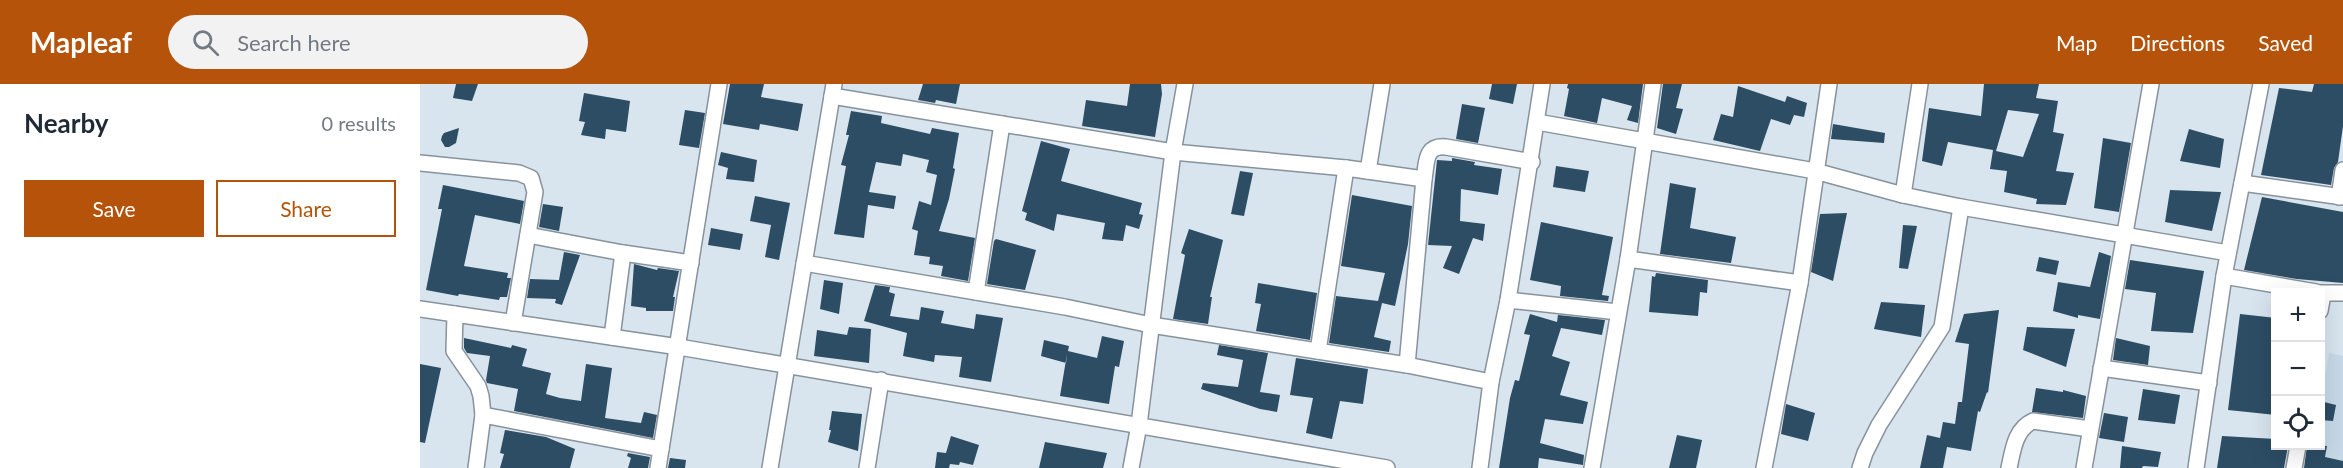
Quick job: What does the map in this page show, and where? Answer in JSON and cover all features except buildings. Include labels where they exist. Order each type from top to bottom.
[{"type":"street","points":[[658,468],[719,84]]},
{"type":"street","points":[[1131,468],[1139,425],[1173,152],[1185,84]]},
{"type":"street","points":[[1368,171],[1382,84]]},
{"type":"street","points":[[1480,468],[1491,382],[1532,162],[1542,84]]},
{"type":"street","points":[[1592,468],[1628,259],[1653,84]]},
{"type":"street","points":[[1764,468],[1800,283],[1828,84]]},
{"type":"street","points":[[1903,195],[1920,84]]},
{"type":"street","points":[[2084,468],[2151,84]]},
{"type":"street","points":[[2196,468],[2224,276],[2261,84]]},
{"type":"street","points":[[770,468],[833,90],[1002,123],[1173,152],[1346,168],[1424,179]]},
{"type":"street","points":[[1537,122],[1815,171],[1903,195],[1961,207],[2228,253]]},
{"type":"street","points":[[976,292],[1002,123]]},
{"type":"street","points":[[1407,365],[1428,155],[1436,146],[1532,162]]},
{"type":"street","points":[[420,163],[519,173],[531,178],[535,192],[513,323]]},
{"type":"street","points":[[1318,351],[1346,168]]},
{"type":"street","points":[[2242,183],[2341,197],[2343,170]]},
{"type":"street","points":[[1860,468],[1879,424],[1942,327],[1961,207]]},
{"type":"street","points":[[528,235],[692,263]]},
{"type":"street","points":[[612,337],[623,253]]},
{"type":"street","points":[[1628,259],[1800,283]]},
{"type":"street","points":[[804,263],[1151,325],[1407,365],[1491,382]]},
{"type":"street","points":[[2224,276],[2292,288]]},
{"type":"street","points":[[2325,293],[2343,293]]},
{"type":"street","points":[[1508,300],[1618,312]]},
{"type":"street","points":[[420,309],[679,347],[881,380],[1387,468]]},
{"type":"street","points":[[455,314],[454,351],[478,386],[483,415],[476,468]]},
{"type":"street","points":[[2101,368],[2209,383]]},
{"type":"street","points":[[867,468],[881,380]]},
{"type":"street","points":[[483,415],[661,449]]},
{"type":"street","points":[[2008,468],[2015,442],[2025,424],[2033,421],[2090,429]]},
{"type":"street","points":[[2294,468],[2297,450]]},
{"type":"shaded area","points":[[2329,353],[2343,356],[2343,468],[2308,468],[2311,450],[2325,450],[2325,376]]}]
